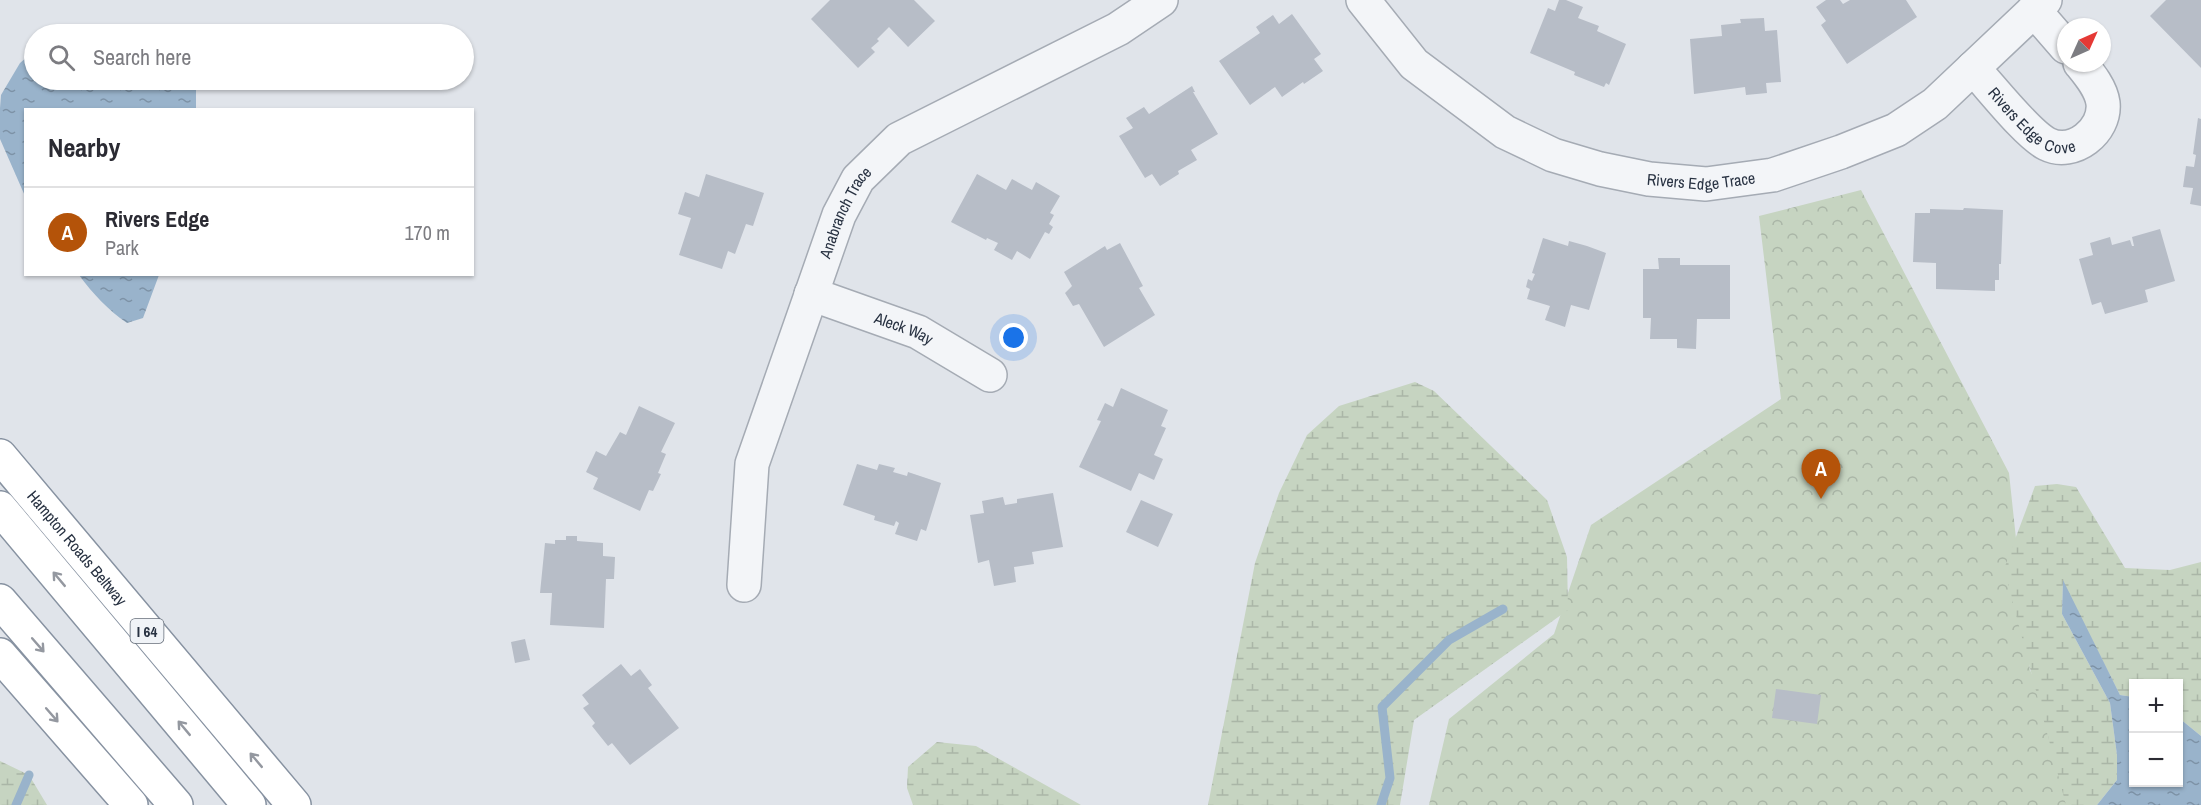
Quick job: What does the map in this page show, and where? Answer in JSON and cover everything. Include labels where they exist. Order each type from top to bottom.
[{"type":"highway","name":"Hampton Roads Beltway","points":[[0,456],[294,805]]},
{"type":"highway","points":[[0,508],[249,805]]},
{"type":"highway","points":[[0,601],[176,805]]},
{"type":"highway","points":[[0,655],[131,805]]},
{"type":"street","name":"Anabranch Trace","points":[[744,585],[752,464],[839,215],[858,179],[899,139],[1118,29],[1161,0]]},
{"type":"street","name":"Rivers Edge Trace","points":[[1363,0],[1414,64],[1505,132],[1553,155],[1600,169],[1649,179],[1706,184],[1773,175],[1896,130],[1935,104],[2039,5]]},
{"type":"street","points":[[2039,5],[2057,33]]},
{"type":"street","name":"Rivers Edge Cove","points":[[1973,68],[2033,133],[2048,145],[2067,148],[2087,139],[2100,124],[2103,103],[2088,72]]},
{"type":"street","name":"Aleck Way","points":[[812,294],[918,332],[990,375]]},
{"type":"green space","points":[[1861,190],[2009,473],[2030,670],[2091,805],[1429,805],[1449,719],[1554,634],[1591,525],[1781,399],[1759,216]]},
{"type":"green space","points":[[1415,382],[1434,391],[1547,500],[1567,557],[1568,610],[1414,720],[1400,805],[1208,805],[1255,563],[1279,493],[1307,435],[1339,406]]},
{"type":"green space","points":[[2057,484],[2076,487],[2125,568],[2170,570],[2201,562],[2201,736],[2183,721],[2183,679],[2129,679],[2129,696],[2120,695],[2063,582],[2062,614],[2110,703],[2117,755],[2117,780],[2097,805],[2066,805],[2004,569],[2035,486]]},
{"type":"green space","points":[[937,742],[976,746],[1081,805],[913,805],[907,788],[908,767]]},
{"type":"green space","points":[[0,761],[29,775],[47,805],[0,805]]},
{"type":"water","points":[[24,60],[24,90],[196,90],[196,108],[24,108],[24,194],[0,139],[1,95]]},
{"type":"water","points":[[80,276],[159,276],[143,318],[127,323],[113,313]]},
{"type":"water","points":[[2063,580],[2120,695],[2129,696],[2129,787],[2183,787],[2183,721],[2201,736],[2201,805],[2097,805],[2117,780],[2117,755],[2110,703],[2062,614]]},
{"type":"building","points":[[830,0],[914,0],[935,21],[908,47],[889,27],[871,48],[875,52],[858,68],[811,19]]},
{"type":"building","points":[[1559,0],[1566,0],[1583,7],[1578,18],[1599,26],[1597,31],[1626,44],[1609,85],[1606,83],[1604,87],[1574,75],[1575,72],[1530,53],[1548,8],[1555,11]]},
{"type":"building","points":[[1826,0],[1840,0],[1843,4],[1850,0],[1906,0],[1917,17],[1847,64],[1821,25],[1826,21],[1816,7]]},
{"type":"building","points":[[2166,0],[2201,0],[2201,68],[2150,16]]},
{"type":"building","points":[[1292,14],[1321,54],[1314,59],[1323,71],[1282,97],[1275,87],[1250,105],[1219,61],[1260,33],[1256,27],[1273,15],[1279,24]]},
{"type":"building","points":[[1764,18],[1765,31],[1777,30],[1781,82],[1766,83],[1767,93],[1746,95],[1745,87],[1694,94],[1690,39],[1722,36],[1721,25],[1741,23],[1740,19]]},
{"type":"building","points":[[1192,86],[1195,92],[1193,92],[1218,134],[1191,150],[1197,160],[1178,171],[1179,174],[1160,186],[1152,174],[1145,178],[1119,136],[1133,128],[1126,118],[1144,107],[1149,114]]},
{"type":"building","points":[[2198,118],[2201,119],[2201,206],[2190,204],[2193,188],[2183,187],[2186,166],[2194,167],[2196,155],[2193,154]]},
{"type":"building","points":[[706,174],[764,193],[753,226],[746,224],[735,254],[728,251],[722,269],[679,255],[691,218],[678,214],[685,192],[699,197]]},
{"type":"building","points":[[977,174],[1006,190],[1012,179],[1032,190],[1036,182],[1060,196],[1050,213],[1054,215],[1049,224],[1053,227],[1049,234],[1045,232],[1030,259],[1017,251],[1012,260],[994,250],[998,243],[987,238],[986,240],[951,222]]},
{"type":"building","points":[[1964,208],[2003,210],[2001,264],[1999,264],[1999,280],[1995,280],[1995,291],[1936,289],[1936,263],[1913,262],[1915,213],[1930,213],[1930,209],[1963,210]]},
{"type":"building","points":[[2160,229],[2175,281],[2145,290],[2148,302],[2105,314],[2101,302],[2092,305],[2079,259],[2093,255],[2090,243],[2110,237],[2112,245],[2130,240],[2134,246],[2132,237]]},
{"type":"building","points":[[1543,238],[1568,246],[1569,241],[1606,253],[1589,310],[1571,305],[1565,327],[1545,320],[1550,306],[1527,299],[1530,289],[1526,287],[1528,279],[1532,281],[1535,274],[1532,273]]},
{"type":"building","points":[[1120,243],[1143,286],[1139,288],[1155,315],[1104,347],[1079,304],[1073,306],[1065,293],[1072,286],[1064,272],[1105,246],[1107,250]]},
{"type":"building","points":[[1658,258],[1680,258],[1680,265],[1730,265],[1730,319],[1697,319],[1696,349],[1677,348],[1677,339],[1650,339],[1651,318],[1643,318],[1643,269],[1659,269]]},
{"type":"building","points":[[1121,388],[1168,410],[1161,426],[1166,428],[1154,455],[1163,459],[1154,480],[1139,473],[1131,491],[1079,467],[1101,421],[1097,420],[1105,403],[1113,407]]},
{"type":"building","points":[[639,406],[675,423],[661,452],[666,454],[658,473],[661,474],[653,491],[649,490],[640,511],[593,489],[598,478],[586,472],[596,451],[606,456],[620,432],[626,435]]},
{"type":"building","points":[[857,464],[877,470],[879,464],[895,468],[893,472],[907,476],[908,472],[941,483],[926,531],[921,529],[917,541],[895,534],[899,523],[896,521],[894,526],[874,520],[875,516],[843,505]]},
{"type":"building","points":[[1053,493],[1063,547],[1032,552],[1034,564],[1014,567],[1016,582],[994,586],[989,560],[978,563],[970,515],[984,513],[982,501],[1003,497],[1005,505],[1017,503],[1017,499]]},
{"type":"building","points":[[1141,500],[1173,514],[1158,547],[1126,532]]},
{"type":"building","points":[[566,536],[577,536],[577,541],[603,543],[603,556],[615,557],[614,579],[606,579],[604,628],[550,625],[552,593],[540,593],[545,543],[555,544],[555,540],[566,540]]},
{"type":"building","points":[[525,639],[530,660],[515,663],[511,642]]},
{"type":"building","points":[[621,664],[631,676],[640,669],[652,685],[648,688],[679,728],[630,765],[612,743],[608,746],[592,726],[595,723],[583,708],[589,704],[582,695]]},
{"type":"building","points":[[1776,689],[1821,695],[1817,724],[1772,718]]},
{"type":"waterway","points":[[1381,805],[1390,778],[1382,707],[1449,640],[1503,609]]},
{"type":"waterway","points":[[16,805],[29,775]]},
{"type":"place","name":"Rivers Edge","points":[[1821,499]]}]
